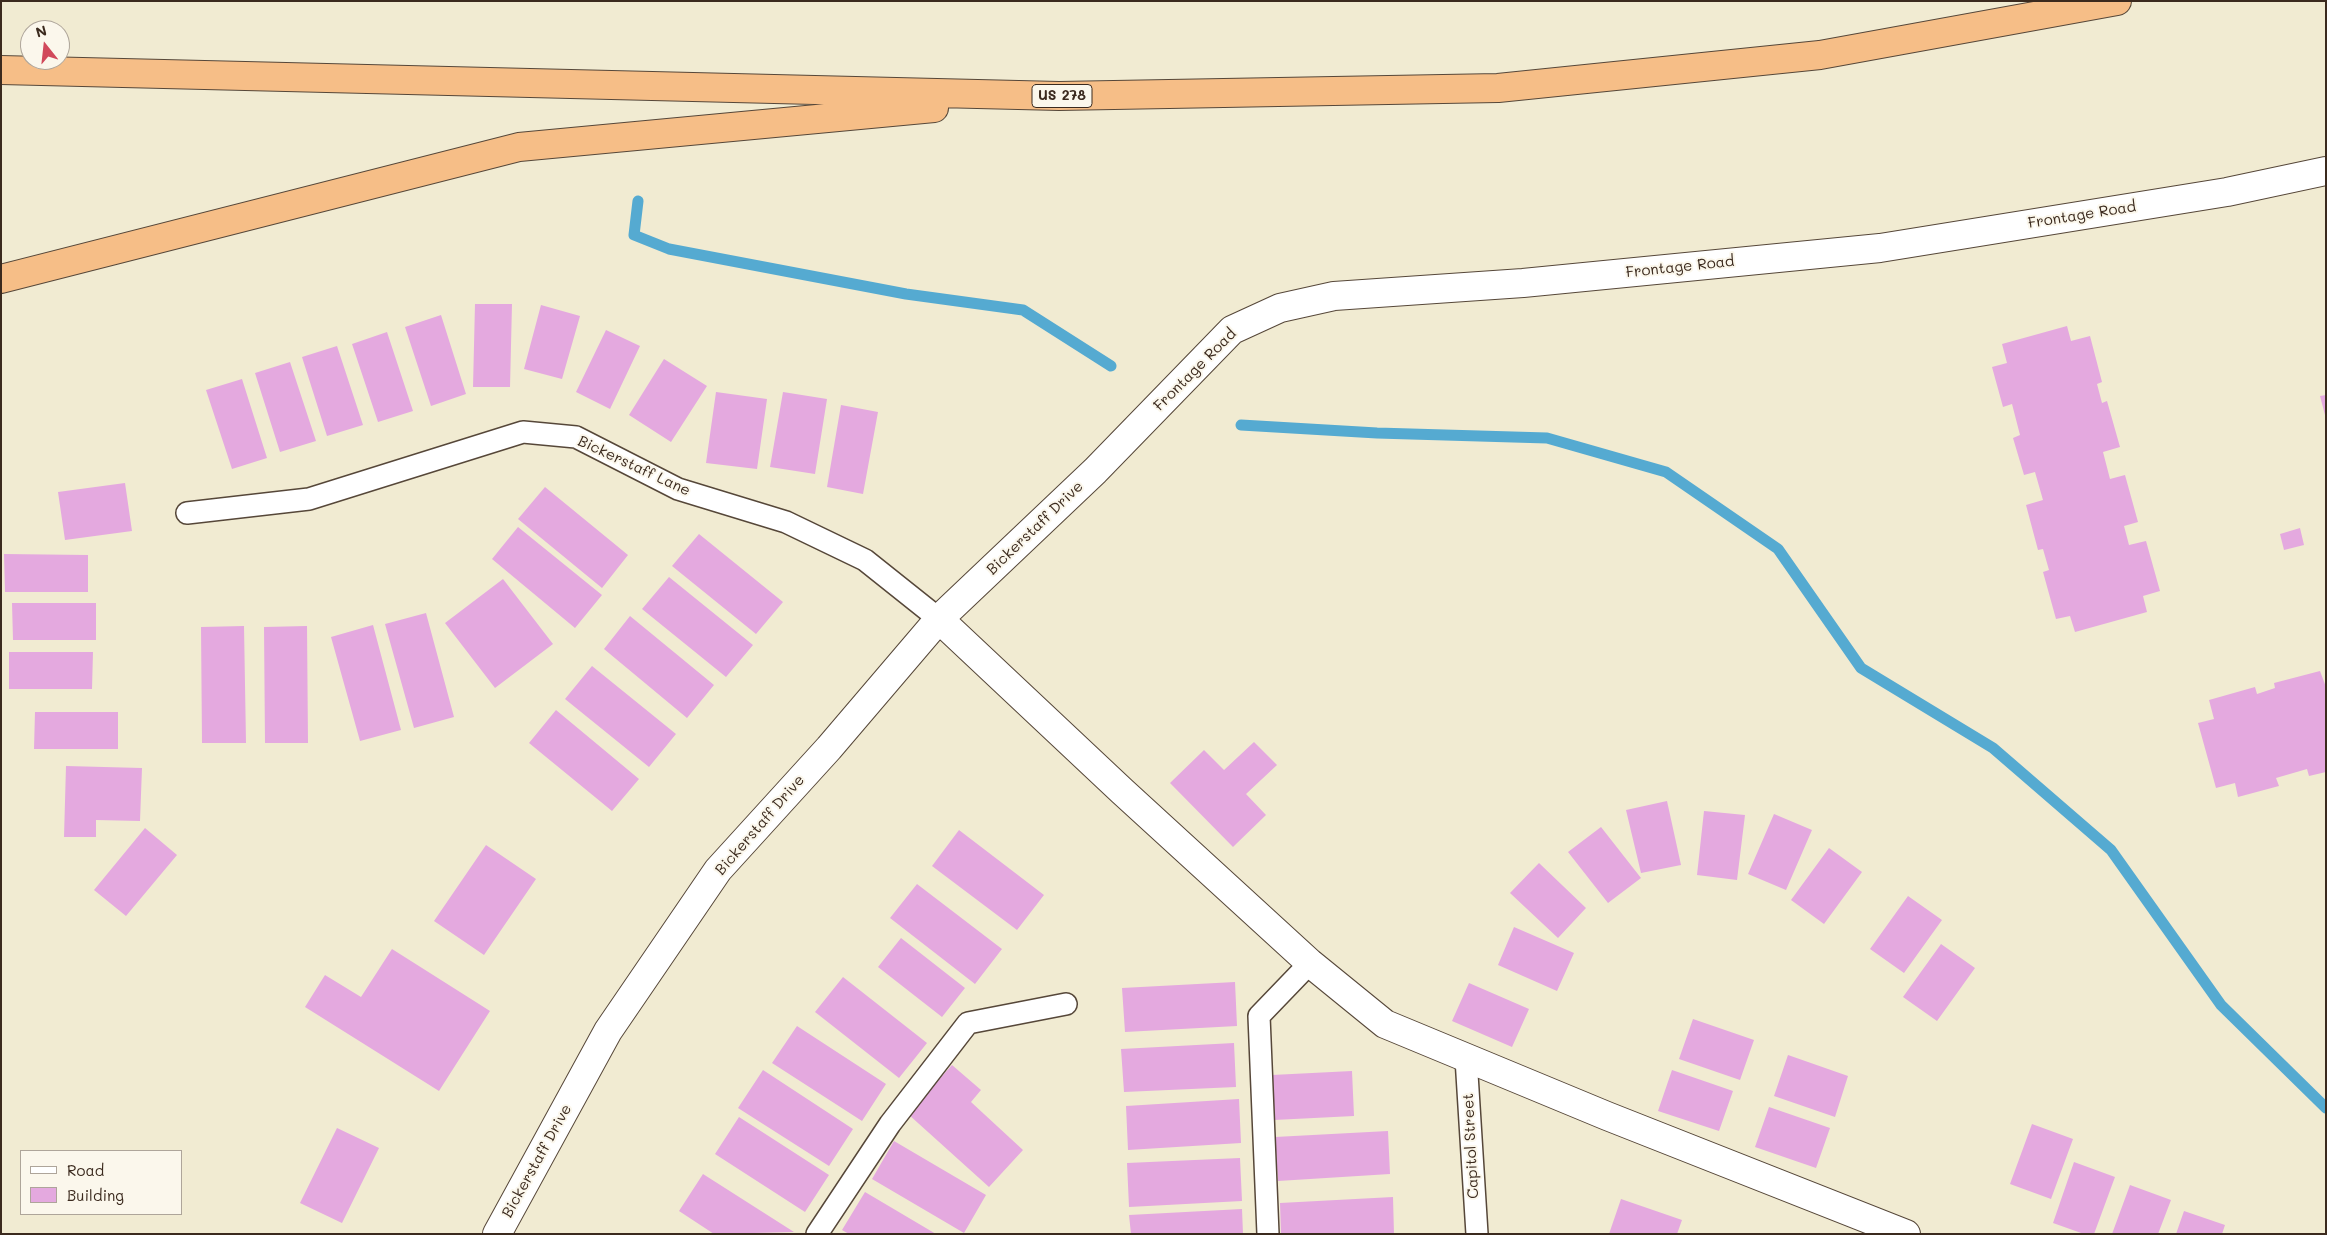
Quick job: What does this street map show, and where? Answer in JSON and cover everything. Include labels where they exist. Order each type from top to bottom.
[{"type":"highway","name":"US 278","points":[[1,70],[1059,96],[1498,88],[1820,55],[2117,1]]},
{"type":"highway","points":[[1,279],[519,147],[1059,96]]},
{"type":"street","name":"Frontage Road","points":[[1095,471],[1232,330],[1280,308],[1334,296],[1523,283],[1880,248],[2227,192],[2326,171]]},
{"type":"street","name":"Bickerstaff Drive","points":[[497,1234],[608,1032],[718,870],[829,748],[939,619],[1095,471]]},
{"type":"street","points":[[939,619],[1122,792],[1310,963],[1385,1024],[1607,1116],[1906,1234]]},
{"type":"lane","name":"Bickerstaff Lane","points":[[187,513],[308,499],[522,432],[576,437],[678,489],[786,522],[865,560],[939,619]]},
{"type":"lane","points":[[1268,1234],[1259,1016],[1310,963]]},
{"type":"lane","points":[[817,1234],[890,1124],[968,1023],[1066,1004]]},
{"type":"lane","name":"Capitol Street","points":[[1466,1058],[1477,1234]]},
{"type":"building","points":[[475,304],[512,304],[510,387],[473,387]]},
{"type":"building","points":[[541,305],[580,316],[562,379],[524,369]]},
{"type":"building","points":[[441,315],[466,394],[431,406],[405,327]]},
{"type":"building","points":[[2067,326],[2071,341],[2090,336],[2102,382],[2097,384],[2102,403],[2107,401],[2120,447],[2103,452],[2110,479],[2125,475],[2138,522],[2124,526],[2129,545],[2146,541],[2160,591],[2143,596],[2147,612],[2075,632],[2070,616],[2056,619],[2043,572],[2049,570],[2043,549],[2038,550],[2026,505],[2043,500],[2035,472],[2024,475],[2013,438],[2020,435],[2012,404],[2003,407],[1992,367],[2007,363],[2002,344]]},
{"type":"building","points":[[606,330],[640,346],[610,409],[576,392]]},
{"type":"building","points":[[387,332],[413,411],[378,422],[352,344]]},
{"type":"building","points":[[337,346],[363,425],[327,436],[302,357]]},
{"type":"building","points":[[664,359],[707,386],[671,442],[629,415]]},
{"type":"building","points":[[290,362],[316,441],[280,452],[255,373]]},
{"type":"building","points":[[242,379],[267,458],[232,469],[206,390]]},
{"type":"building","points":[[716,392],[767,399],[757,469],[706,463]]},
{"type":"building","points":[[783,392],[827,399],[815,474],[770,467]]},
{"type":"building","points":[[2326,395],[2326,415],[2325,415],[2320,396]]},
{"type":"building","points":[[841,405],[878,412],[863,494],[827,487]]},
{"type":"building","points":[[125,483],[132,531],[65,540],[58,492]]},
{"type":"building","points":[[545,487],[628,555],[602,588],[518,519]]},
{"type":"building","points":[[518,527],[602,595],[575,628],[492,559]]},
{"type":"building","points":[[2300,528],[2304,545],[2284,550],[2280,534]]},
{"type":"building","points":[[699,534],[783,602],[756,634],[672,566]]},
{"type":"building","points":[[4,554],[88,555],[88,592],[5,592]]},
{"type":"building","points":[[669,577],[753,645],[726,677],[642,609]]},
{"type":"building","points":[[503,579],[553,644],[495,688],[445,623]]},
{"type":"building","points":[[12,603],[96,603],[96,640],[13,640]]},
{"type":"building","points":[[426,613],[454,717],[414,728],[385,624]]},
{"type":"building","points":[[630,616],[714,685],[687,718],[604,649]]},
{"type":"building","points":[[373,625],[401,730],[360,741],[331,637]]},
{"type":"building","points":[[244,626],[246,743],[202,743],[201,627]]},
{"type":"building","points":[[307,626],[308,743],[265,743],[264,627]]},
{"type":"building","points":[[9,652],[93,652],[92,689],[9,689]]},
{"type":"building","points":[[592,666],[676,734],[649,767],[565,699]]},
{"type":"building","points":[[2320,671],[2326,687],[2326,772],[2309,776],[2307,769],[2276,778],[2279,786],[2238,797],[2235,783],[2216,788],[2198,723],[2214,719],[2209,700],[2255,687],[2257,694],[2275,688],[2274,683]]},
{"type":"building","points":[[556,710],[639,779],[612,811],[529,743]]},
{"type":"building","points":[[35,712],[118,712],[118,749],[34,749]]},
{"type":"building","points":[[1254,742],[1277,765],[1246,794],[1266,815],[1233,847],[1170,783],[1204,750],[1224,770]]},
{"type":"building","points":[[66,766],[142,768],[140,821],[96,820],[96,837],[64,837]]},
{"type":"building","points":[[1667,801],[1681,865],[1641,873],[1626,810]]},
{"type":"building","points":[[1704,811],[1745,815],[1737,880],[1697,875]]},
{"type":"building","points":[[1774,814],[1812,830],[1786,890],[1748,874]]},
{"type":"building","points":[[1601,827],[1641,878],[1608,903],[1568,852]]},
{"type":"building","points":[[145,828],[177,855],[126,916],[94,890]]},
{"type":"building","points":[[959,830],[1044,895],[1017,930],[932,866]]},
{"type":"building","points":[[486,845],[536,879],[484,955],[434,921]]},
{"type":"building","points":[[1829,848],[1862,872],[1824,924],[1791,900]]},
{"type":"building","points":[[1539,863],[1586,908],[1558,938],[1510,893]]},
{"type":"building","points":[[917,884],[1002,949],[975,984],[890,918]]},
{"type":"building","points":[[1908,896],[1942,920],[1904,973],[1870,949]]},
{"type":"building","points":[[1514,927],[1574,953],[1557,991],[1498,965]]},
{"type":"building","points":[[901,938],[965,988],[942,1017],[878,967]]},
{"type":"building","points":[[1941,944],[1975,968],[1937,1021],[1903,997]]},
{"type":"building","points":[[392,949],[490,1011],[439,1091],[305,1007],[325,975],[361,997]]},
{"type":"building","points":[[843,977],[927,1043],[899,1078],[815,1012]]},
{"type":"building","points":[[1235,982],[1237,1026],[1125,1032],[1122,988]]},
{"type":"building","points":[[1469,983],[1529,1009],[1512,1047],[1452,1021]]},
{"type":"building","points":[[1693,1019],[1754,1040],[1740,1080],[1679,1059]]},
{"type":"building","points":[[797,1026],[886,1084],[862,1121],[772,1063]]},
{"type":"building","points":[[1234,1043],[1236,1087],[1124,1092],[1121,1049]]},
{"type":"building","points":[[1788,1055],[1848,1076],[1835,1117],[1774,1096]]},
{"type":"building","points":[[952,1065],[981,1090],[971,1102],[1023,1150],[989,1187],[908,1114]]},
{"type":"building","points":[[763,1070],[853,1129],[829,1166],[738,1108]]},
{"type":"building","points":[[1672,1070],[1733,1091],[1719,1131],[1658,1111]]},
{"type":"building","points":[[1352,1071],[1354,1116],[1274,1120],[1272,1075]]},
{"type":"building","points":[[1239,1099],[1241,1143],[1128,1150],[1126,1106]]},
{"type":"building","points":[[1769,1107],[1830,1128],[1816,1168],[1755,1147]]},
{"type":"building","points":[[739,1117],[829,1175],[805,1212],[715,1154]]},
{"type":"building","points":[[2032,1124],[2073,1139],[2051,1199],[2010,1184]]},
{"type":"building","points":[[337,1128],[379,1148],[342,1223],[300,1203]]},
{"type":"building","points":[[1388,1131],[1390,1174],[1278,1181],[1275,1137]]},
{"type":"building","points":[[894,1141],[986,1195],[964,1233],[872,1179]]},
{"type":"building","points":[[1240,1158],[1242,1201],[1129,1207],[1127,1163]]},
{"type":"building","points":[[2074,1162],[2115,1177],[2094,1234],[2084,1234],[2053,1223]]},
{"type":"building","points":[[703,1174],[794,1232],[714,1234],[679,1211]]},
{"type":"building","points":[[2130,1185],[2171,1200],[2158,1234],[2112,1234]]},
{"type":"building","points":[[865,1192],[936,1234],[849,1234],[842,1230]]},
{"type":"building","points":[[1393,1197],[1394,1234],[1281,1234],[1280,1203]]},
{"type":"building","points":[[1621,1199],[1682,1220],[1677,1234],[1609,1234]]},
{"type":"building","points":[[1242,1209],[1243,1234],[1131,1234],[1129,1215]]},
{"type":"building","points":[[2184,1211],[2225,1225],[2222,1234],[2176,1234]]},
{"type":"waterway","points":[[638,201],[634,235],[669,249],[906,294],[1023,310],[1111,366]]},
{"type":"waterway","points":[[1241,425],[1377,433],[1547,438],[1666,472],[1778,549],[1861,668],[1993,748],[2111,850],[2221,1005],[2326,1108]]}]
